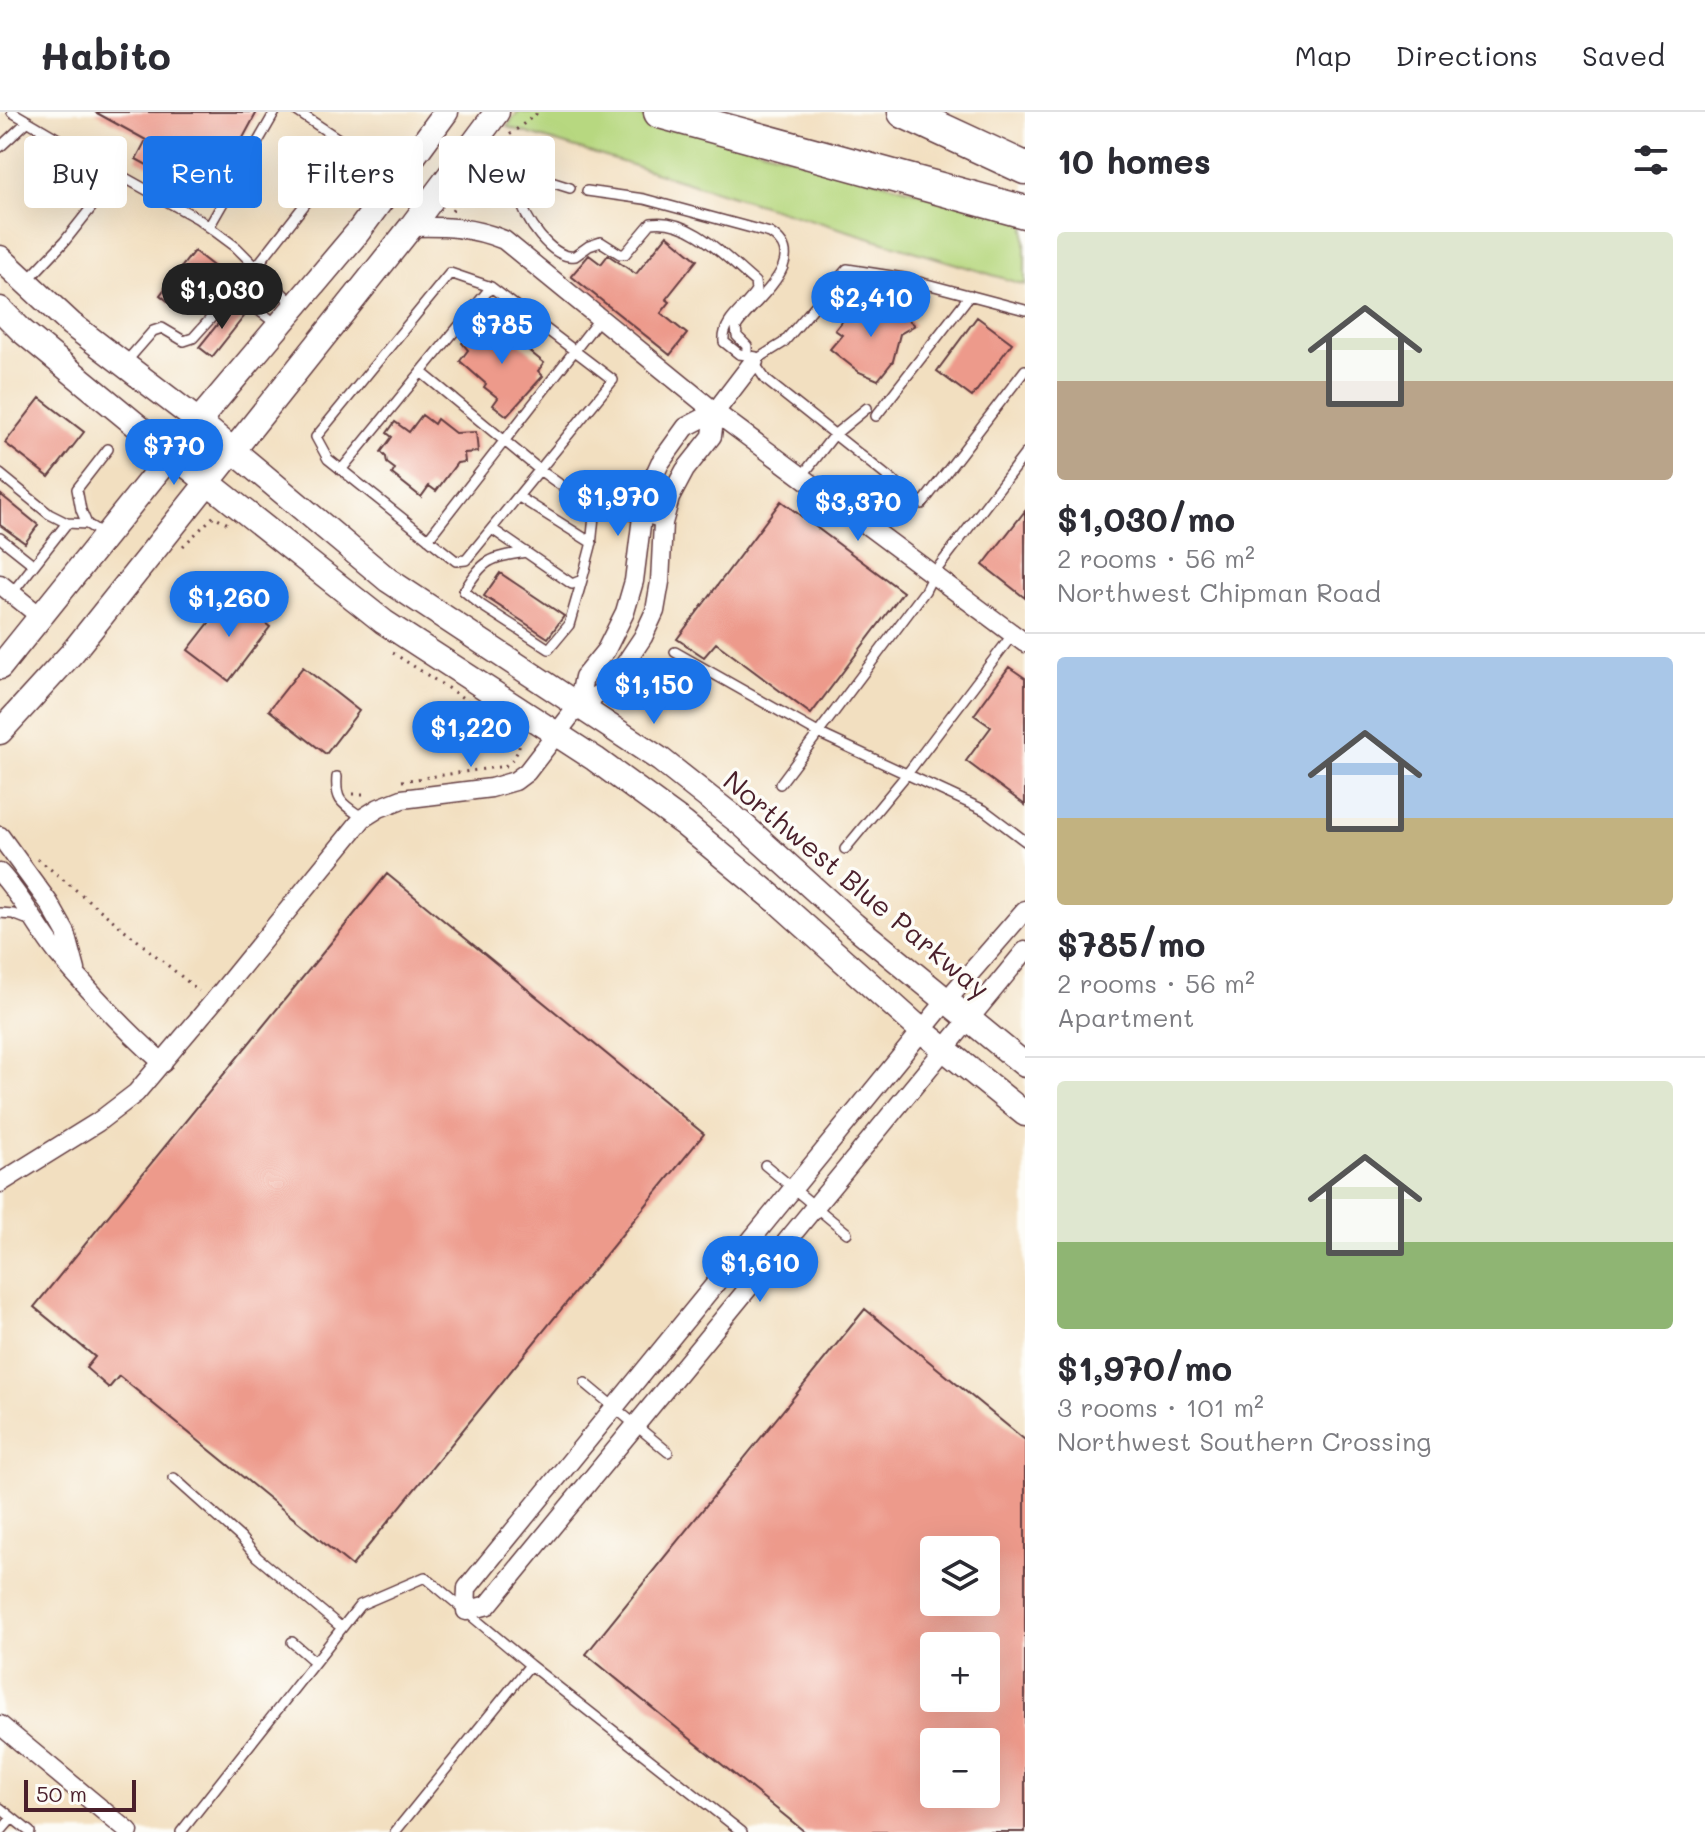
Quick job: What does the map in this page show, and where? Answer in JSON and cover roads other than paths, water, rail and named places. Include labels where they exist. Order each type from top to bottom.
[{"type":"highway","points":[[660,112],[1025,212]]},
{"type":"highway","points":[[904,112],[1025,168]]},
{"type":"street","points":[[0,666],[41,617],[97,530],[171,454],[358,232],[446,112]]},
{"type":"street","points":[[0,732],[72,653],[411,227],[497,112]]},
{"type":"street","points":[[411,227],[449,226],[482,231],[504,240],[715,412],[1019,638]]},
{"type":"street","name":"Northwest Blue Parkway","points":[[0,258],[71,324],[198,421],[388,580],[661,760],[732,815],[854,925],[1025,1065]]},
{"type":"street","points":[[0,309],[22,331],[171,454],[384,622],[595,759],[684,824],[777,901],[922,1031],[1025,1114]]},
{"type":"street","points":[[0,1183],[125,1104],[163,1063],[363,818],[402,799],[491,788],[515,781],[527,772],[578,706],[609,688],[643,637],[655,611],[663,523],[670,498],[685,470],[712,436],[715,412],[750,358]]},
{"type":"street","points":[[578,706],[584,677],[606,650],[625,612],[634,581],[649,487],[660,463],[686,427],[715,412]]},
{"type":"street","points":[[6,588],[41,617]]},
{"type":"street","points":[[0,836],[49,903],[66,933],[76,973]]},
{"type":"street","points":[[0,873],[17,892],[57,953],[128,1033],[163,1063]]},
{"type":"street","points":[[1025,910],[946,1001],[467,1588],[466,1611],[488,1605],[1025,951]]},
{"type":"street","points":[[0,1725],[129,1832]]},
{"type":"lane","points":[[12,112],[53,136]]},
{"type":"lane","points":[[209,227],[275,112]]},
{"type":"lane","points":[[256,267],[345,153],[343,142],[298,112]]},
{"type":"lane","points":[[0,147],[28,121]]},
{"type":"lane","points":[[570,188],[535,177],[524,184],[520,197],[531,225],[564,255],[575,256],[601,242],[625,254],[651,223],[663,221],[691,231],[755,282],[756,291],[732,319],[723,335],[724,342],[735,352],[750,358],[783,343],[847,269],[904,278],[1025,310]]},
{"type":"lane","points":[[127,179],[209,227],[295,306]]},
{"type":"lane","points":[[587,191],[644,199],[770,233],[779,240],[786,251],[786,265],[736,327],[737,336],[747,346],[750,358],[766,380],[922,504],[1025,370]]},
{"type":"lane","points":[[25,283],[91,208]]},
{"type":"lane","points":[[450,273],[491,287],[613,380],[466,560],[456,561],[328,459],[316,437],[450,273]]},
{"type":"lane","points":[[341,470],[491,287]]},
{"type":"lane","points":[[876,416],[970,295]]},
{"type":"lane","points":[[123,364],[153,331],[162,328],[184,341],[193,338],[230,297],[244,299],[279,326]]},
{"type":"lane","points":[[428,539],[600,318]]},
{"type":"lane","points":[[421,372],[576,496],[595,506],[663,523]]},
{"type":"lane","points":[[802,476],[834,435],[867,408]]},
{"type":"lane","points":[[97,530],[81,510],[77,489],[108,449]]},
{"type":"lane","points":[[780,784],[1025,454]]},
{"type":"lane","points":[[0,474],[49,514],[67,523],[97,530]]},
{"type":"lane","points":[[519,497],[592,543]]},
{"type":"lane","points":[[526,552],[494,557],[478,569],[464,591],[549,649],[569,625],[592,543],[595,506]]},
{"type":"lane","points":[[6,588],[34,565],[67,523]]},
{"type":"lane","points":[[492,529],[572,584],[582,580]]},
{"type":"lane","points":[[0,538],[34,565]]},
{"type":"lane","points":[[845,849],[1019,638]]},
{"type":"lane","points":[[675,652],[818,733],[984,810],[1025,841]]},
{"type":"lane","points":[[337,777],[340,802],[363,818]]},
{"type":"lane","points":[[0,913],[13,914],[40,927]]},
{"type":"lane","points":[[765,1165],[847,1233]]},
{"type":"lane","points":[[585,1383],[668,1452]]},
{"type":"lane","points":[[174,1478],[240,1537],[257,1557],[342,1628]]},
{"type":"lane","points":[[181,1832],[360,1605],[425,1577],[530,1665],[742,1832]]},
{"type":"lane","points":[[292,1642],[315,1662]]},
{"type":"lane","points":[[395,1832],[530,1665]]},
{"type":"lane","points":[[0,1808],[30,1832]]},
{"type":"lane","points":[[0,1832],[12,1818]]}]
